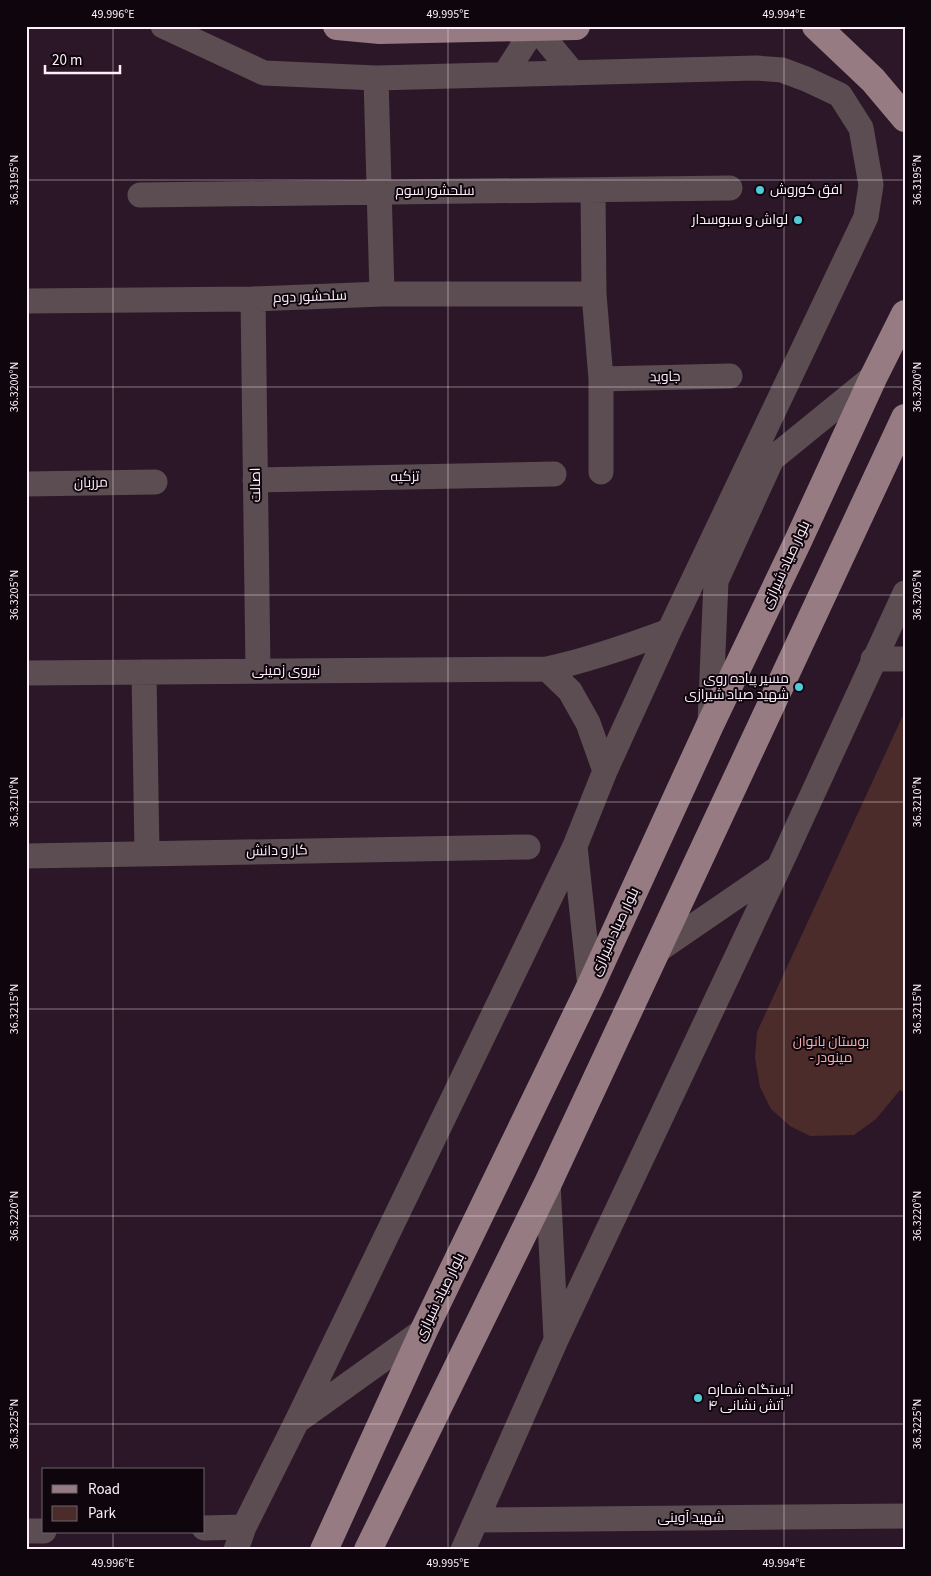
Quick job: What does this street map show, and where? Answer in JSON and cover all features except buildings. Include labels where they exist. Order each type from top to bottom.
[{"type":"main road","points":[[337,26],[380,30],[576,26]]},
{"type":"main road","points":[[816,26],[873,80],[905,118]]},
{"type":"main road","name":"بلوار صیاد شیرازی","points":[[324,1550],[424,1330],[590,987],[710,725],[905,314]]},
{"type":"main road","points":[[368,1550],[548,1183],[905,418]]},
{"type":"street","points":[[163,26],[264,73],[376,78],[756,68],[782,70],[840,95],[861,128],[871,186],[866,217],[669,632],[605,771],[575,846],[240,1538],[205,1528]]},
{"type":"street","points":[[505,74],[535,27],[574,73]]},
{"type":"street","points":[[376,78],[382,294]]},
{"type":"street","name":"سلحشور سوم","points":[[140,195],[730,188]]},
{"type":"street","points":[[593,190],[594,294],[601,379],[601,472]]},
{"type":"street","name":"سلحشور دوم","points":[[26,301],[253,299],[382,294],[594,294]]},
{"type":"street","name":"اصالت","points":[[253,299],[258,671]]},
{"type":"street","name":"جاوید","points":[[601,379],[730,376]]},
{"type":"street","points":[[710,725],[716,581],[772,459],[874,376]]},
{"type":"street","name":"تزکیه","points":[[256,480],[554,474]]},
{"type":"street","name":"مرزبان","points":[[26,484],[155,482]]},
{"type":"street","points":[[463,1550],[478,1520],[556,1340],[779,867],[905,593]]},
{"type":"street","name":"نیروی زمینی","points":[[26,673],[547,669],[617,650],[669,632]]},
{"type":"street","points":[[873,659],[905,659]]},
{"type":"street","points":[[547,669],[570,691],[588,723],[605,771]]},
{"type":"street","points":[[144,672],[147,853]]},
{"type":"street","points":[[575,846],[590,987]]},
{"type":"street","name":"کار و دانش","points":[[26,856],[528,847]]},
{"type":"street","points":[[657,952],[779,867]]},
{"type":"street","points":[[548,1183],[556,1340]]},
{"type":"street","points":[[297,1421],[424,1330]]},
{"type":"street","name":"شهید آوینی","points":[[478,1520],[905,1516]]},
{"type":"street","points":[[26,1532],[42,1531]]},
{"type":"green space","name":"بوستان بانوان - مینودر","points":[[905,711],[905,1093],[900,1090],[876,1119],[854,1135],[810,1136],[790,1126],[771,1109],[760,1087],[755,1058],[757,1032]]},
{"type":"place","name":"افق کوروش","points":[[760,190]]},
{"type":"place","name":"لواش و سبوسدار","points":[[798,220]]},
{"type":"place","name":"مسیر پیاده روی شهید صیاد شیرازی","points":[[799,687]]},
{"type":"place","name":"ایستگاه شماره ۴ آتش نشانی","points":[[698,1398]]}]
